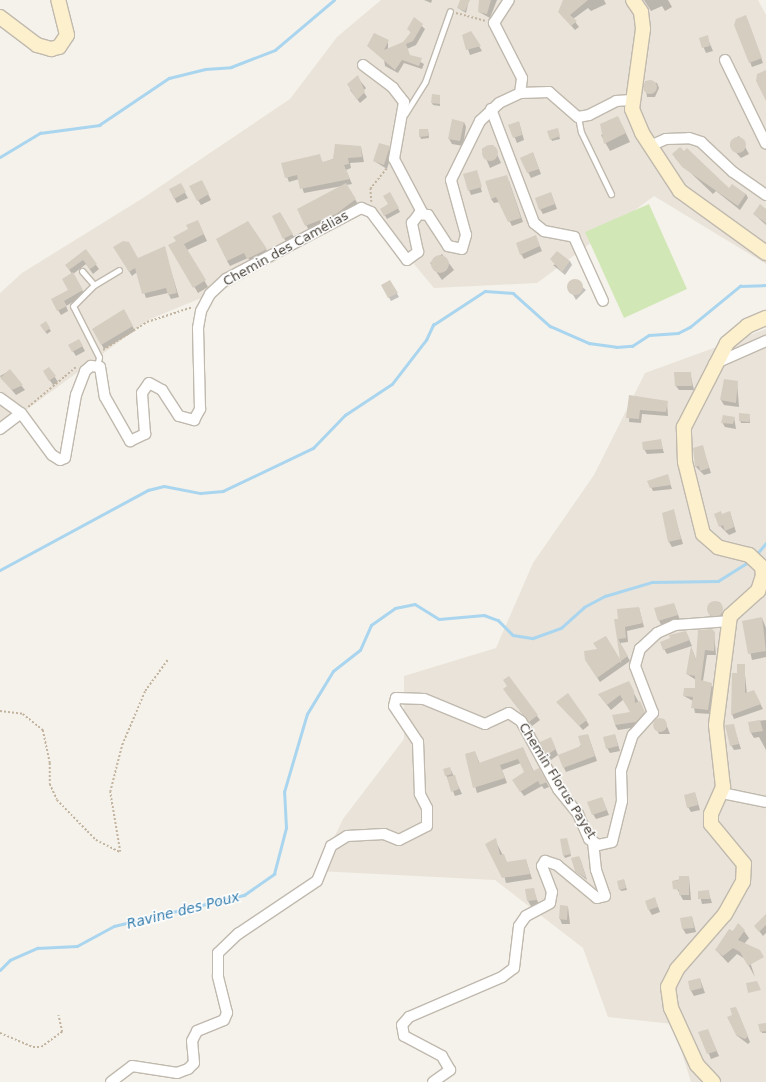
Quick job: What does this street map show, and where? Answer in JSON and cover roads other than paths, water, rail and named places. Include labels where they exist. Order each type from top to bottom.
[{"type":"main road","points":[[0,17],[37,45],[55,48],[65,41],[67,35],[58,0]]},
{"type":"main road","points":[[633,0],[641,12],[642,29],[632,100],[634,117],[650,146],[680,191],[766,253]]},
{"type":"main road","points":[[713,1082],[697,1065],[671,1008],[668,988],[677,969],[725,914],[743,882],[744,864],[711,824],[710,814],[722,793],[716,725],[729,621],[734,610],[762,585],[762,567],[752,557],[718,548],[703,534],[685,462],[687,416],[714,364],[736,334],[766,318]]},
{"type":"street","points":[[509,0],[494,24],[522,78],[520,93]]},
{"type":"street","points":[[725,60],[766,144]]},
{"type":"street","points":[[363,64],[393,88],[404,102],[403,117],[394,159],[423,214],[448,246],[462,249],[466,235],[451,180],[480,121],[491,108],[520,93],[549,92],[578,117],[589,116],[616,102],[632,100]]},
{"type":"street","points":[[491,108],[534,223],[544,231],[574,237],[603,301]]},
{"type":"street","points":[[650,146],[666,139],[688,138],[701,142],[732,172],[766,195]]},
{"type":"street","name":"Chemin des Camélias","points":[[97,359],[103,376],[104,397],[130,441],[145,434],[142,393],[148,383],[162,390],[179,416],[194,420],[200,408],[198,328],[206,302],[226,279],[362,208],[371,212],[407,260],[418,252],[412,223],[415,217],[423,214]]},
{"type":"street","points":[[714,364],[766,341]]},
{"type":"street","points":[[0,398],[20,413],[52,455],[60,460],[65,458],[76,395],[85,371],[97,359]]},
{"type":"street","points":[[0,429],[20,413]]},
{"type":"street","name":"Chemin Florus Payet","points":[[111,1082],[132,1066],[177,1072],[188,1069],[194,1062],[192,1041],[197,1031],[224,1020],[227,1013],[218,976],[218,953],[238,934],[317,881],[331,846],[347,836],[384,834],[399,840],[427,826],[427,808],[420,794],[418,742],[394,706],[396,698],[424,699],[485,724],[509,713],[521,721],[593,841],[598,845],[612,842],[617,832],[621,772],[634,735],[653,713],[635,666],[640,648],[657,633],[675,625],[729,621]]},
{"type":"street","points":[[722,793],[766,802]]},
{"type":"street","points":[[433,1082],[450,1070],[442,1056],[404,1036],[402,1025],[410,1017],[502,977],[514,968],[519,926],[526,916],[550,903],[552,892],[542,866],[545,861],[557,865],[597,898],[605,896],[596,870],[593,841]]},
{"type":"lane","points":[[403,117],[425,82],[450,11]]},
{"type":"lane","points":[[578,117],[582,132],[611,194]]},
{"type":"lane","points":[[97,359],[73,306],[94,285],[119,270]]},
{"type":"lane","points":[[82,271],[94,285]]},
{"type":"waterway","points":[[0,157],[40,133],[99,125],[169,78],[205,69],[231,67],[275,50],[334,0]]},
{"type":"waterway","points":[[0,570],[148,490],[164,486],[200,493],[223,491],[313,448],[345,415],[392,384],[426,340],[433,325],[485,291],[513,293],[550,326],[589,343],[616,347],[632,346],[649,335],[678,333],[690,327],[740,286],[766,285]]},
{"type":"waterway","name":"Ravine des Poux","points":[[756,555],[766,543]]},
{"type":"waterway","name":"Ravine des Poux","points":[[0,970],[10,960],[37,948],[77,946],[114,926],[244,895],[274,874],[286,828],[284,792],[307,714],[333,671],[360,650],[371,625],[395,608],[415,604],[439,619],[484,615],[498,620],[513,635],[533,638],[561,628],[584,607],[605,596],[652,582],[718,581],[750,561]]}]
